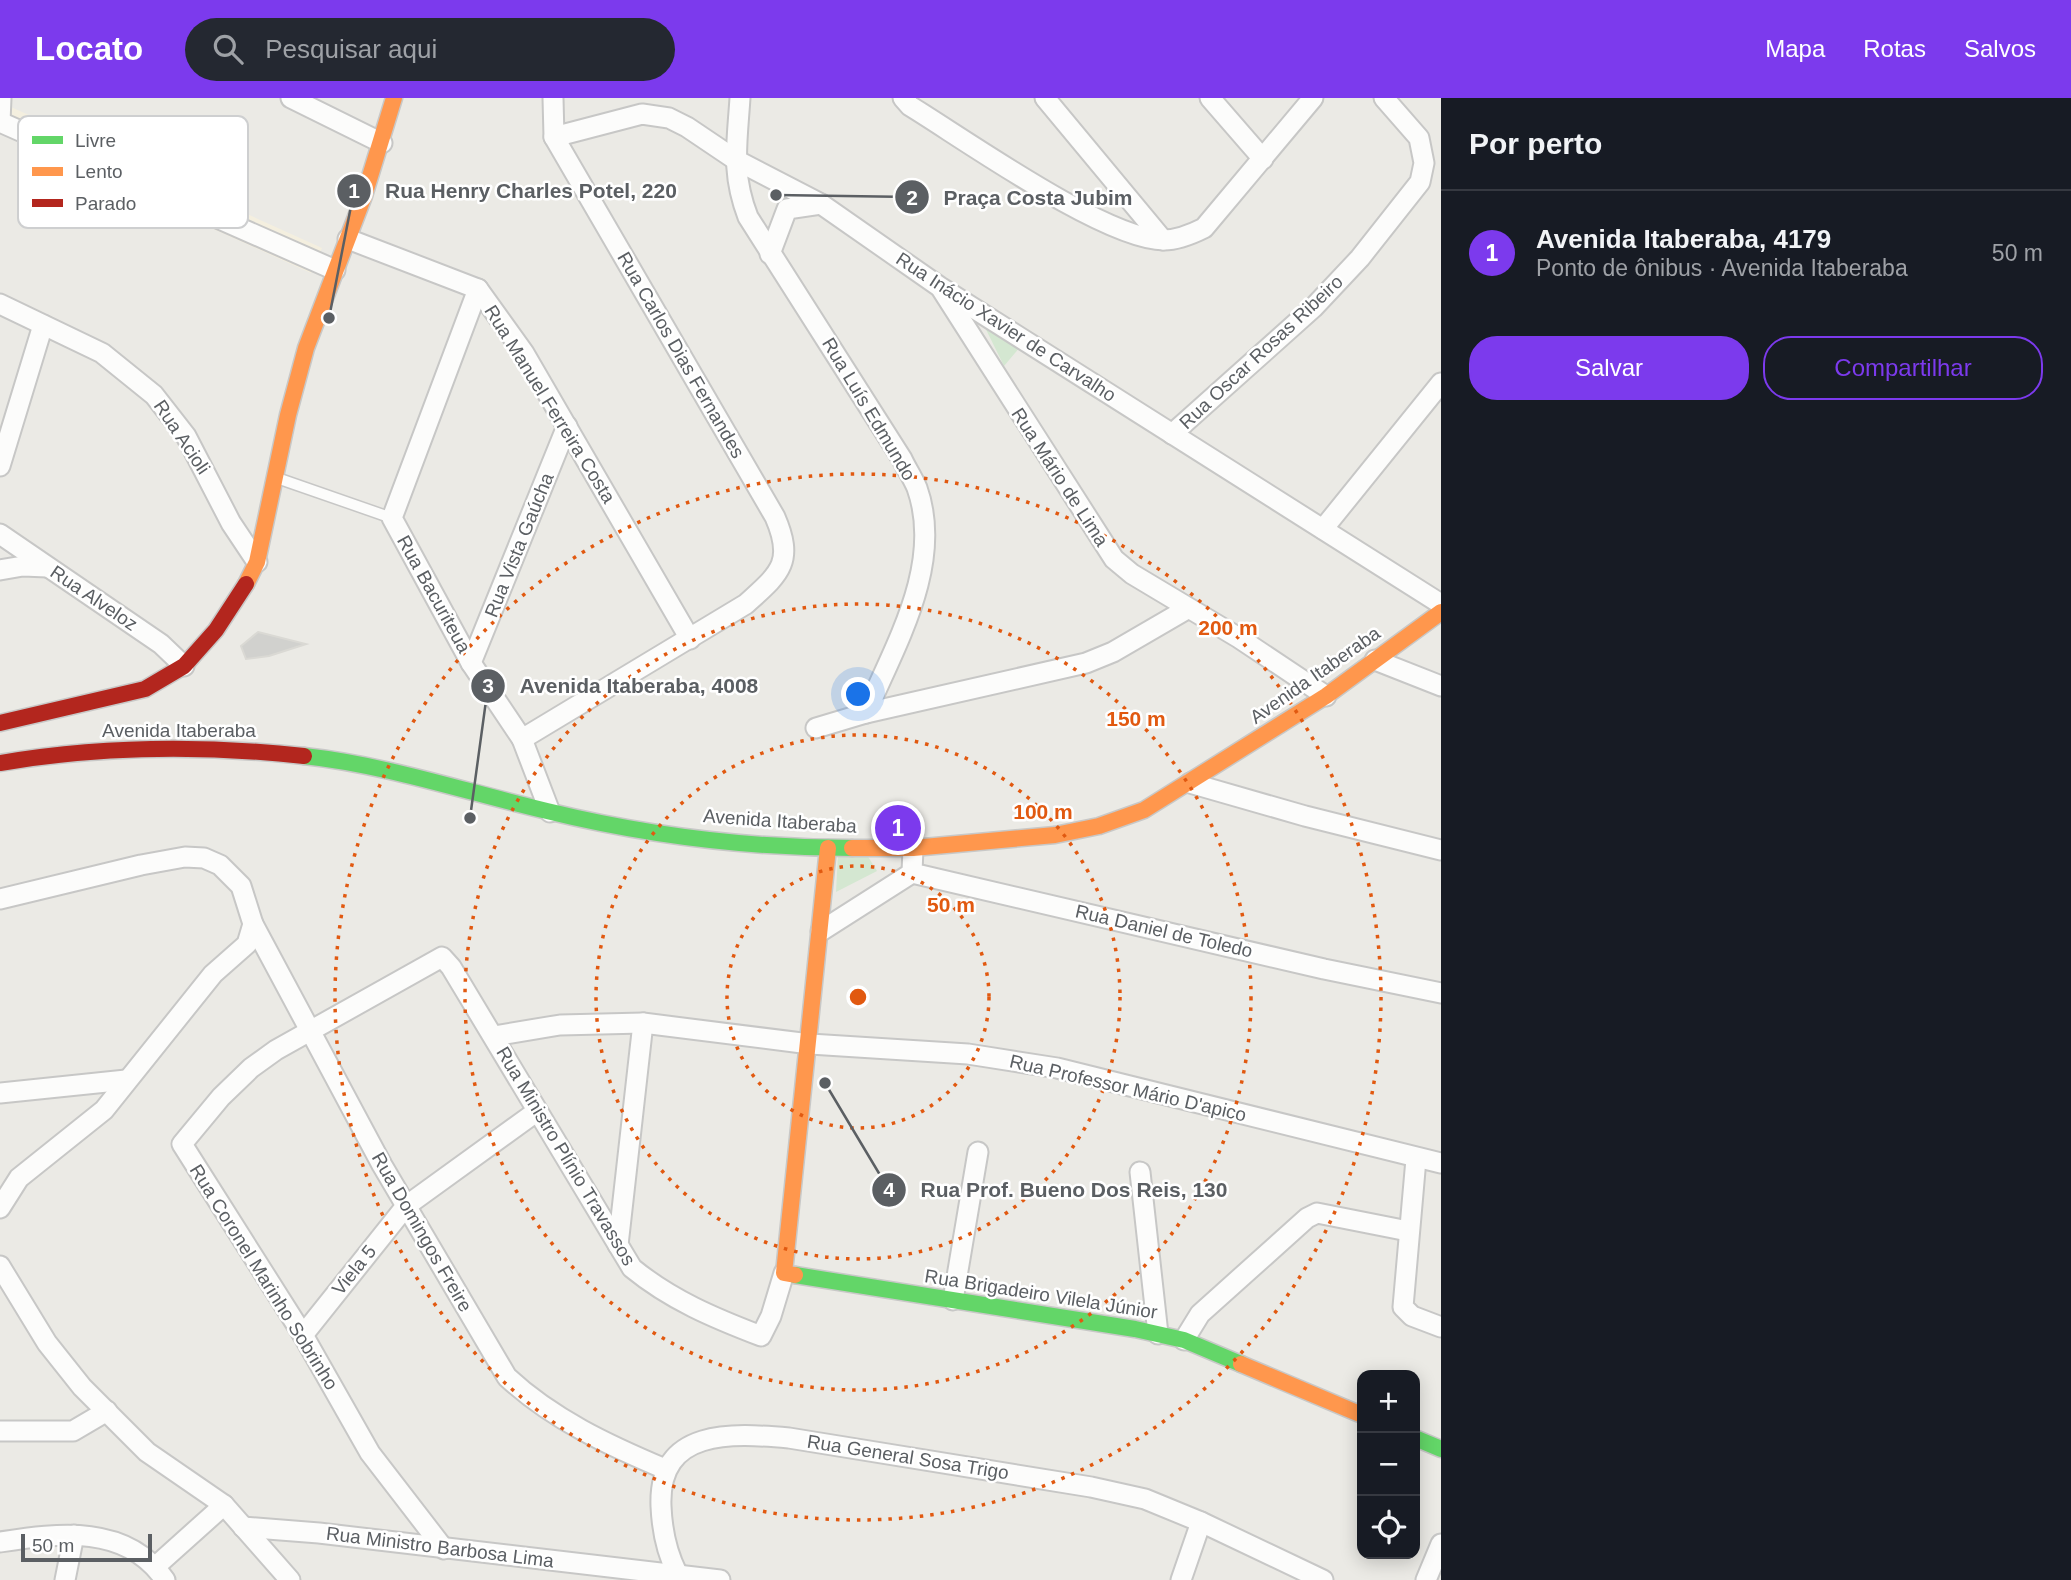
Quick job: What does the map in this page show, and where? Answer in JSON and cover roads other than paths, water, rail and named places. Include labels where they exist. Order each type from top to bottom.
[{"type":"street","points":[[1,98],[0,122],[18,130]]},
{"type":"street","points":[[291,98],[382,143]]},
{"type":"street","points":[[7,734],[50,713],[145,689],[184,666],[236,602],[257,562],[288,415],[306,348],[382,143],[394,98]]},
{"type":"street","name":"Rua Carlos Dias Fernandes","points":[[522,739],[746,604],[774,579],[783,565],[784,537],[554,137],[553,98]]},
{"type":"street","name":"Rua Luís Edmundo","points":[[740,98],[737,189],[748,217],[902,459],[917,488],[923,523],[922,567],[912,607],[866,713]]},
{"type":"street","points":[[903,98],[911,106],[1028,180],[1093,216],[1128,232],[1163,240],[1189,235],[1204,228],[1313,98]]},
{"type":"street","points":[[1045,98],[1163,240]]},
{"type":"street","points":[[1210,98],[1263,159]]},
{"type":"street","name":"Rua Oscar Rosas Ribeiro","points":[[1172,434],[1313,308],[1360,258],[1420,182],[1424,163],[1419,138],[1384,98]]},
{"type":"street","name":"Rua Inácio Xavier de Carvalho","points":[[554,137],[642,114],[668,118],[687,127],[736,160],[821,204],[940,287],[1441,604]]},
{"type":"street","points":[[770,254],[787,209],[821,204]]},
{"type":"street","points":[[240,228],[335,270]]},
{"type":"street","name":"Rua Manuel Ferreira Costa","points":[[348,239],[478,289],[524,353],[690,639]]},
{"type":"street","name":"Rua Mário de Lima","points":[[940,287],[1103,547],[1132,574],[1239,638],[1326,696]]},
{"type":"street","name":"Rua Bacuriteua","points":[[478,289],[392,519],[471,663],[522,739],[550,812]]},
{"type":"street","name":"Rua Acioli","points":[[0,304],[102,353],[154,395],[187,436],[231,523],[257,562]]},
{"type":"street","points":[[0,464],[43,325]]},
{"type":"street","points":[[1323,529],[1441,383]]},
{"type":"street","name":"Rua Vista Gaúcha","points":[[471,663],[567,426]]},
{"type":"street","name":"Rua Alveloz","points":[[0,534],[161,644],[184,666]]},
{"type":"street","points":[[0,541],[4,566],[49,568]]},
{"type":"street","points":[[816,728],[866,713],[1086,663],[1113,652],[1187,609]]},
{"type":"street","name":"Avenida Itaberaba","points":[[0,763],[60,753],[177,747],[292,753],[405,773],[550,812],[673,835],[828,848],[913,848],[1055,835],[1099,826],[1144,810],[1326,696],[1441,612]]},
{"type":"street","points":[[1375,660],[1441,686]]},
{"type":"street","name":"Avenida Itaberaba","points":[[7,734],[60,753]]},
{"type":"street","points":[[1190,783],[1305,816],[1441,850]]},
{"type":"street","points":[[784,1273],[810,1044],[828,848]]},
{"type":"street","points":[[821,931],[912,873],[913,848]]},
{"type":"street","name":"Rua Domingos Freire","points":[[0,899],[185,857],[220,864],[241,886],[253,924],[308,1031],[506,1377],[536,1404],[618,1449],[665,1469]]},
{"type":"street","name":"Rua Daniel de Toledo","points":[[912,873],[1324,969],[1441,993]]},
{"type":"street","points":[[0,1208],[19,1178],[104,1110],[213,974],[247,944],[253,924]]},
{"type":"street","name":"Rua Ministro Plínio Travassos","points":[[308,1031],[442,957],[452,967],[536,1112],[632,1268],[662,1292],[713,1318],[761,1336],[771,1316],[784,1273]]},
{"type":"street","points":[[618,1245],[643,1023]]},
{"type":"street","name":"Rua Professor Mário D'apico","points":[[494,1036],[560,1025],[643,1023],[810,1044],[968,1054],[1057,1068],[1416,1159],[1441,1163]]},
{"type":"street","name":"Rua Coronel Marinho Sobrinho","points":[[308,1031],[251,1068],[221,1097],[182,1144],[303,1335],[370,1453],[444,1549]]},
{"type":"street","points":[[0,1093],[126,1080]]},
{"type":"street","name":"Viela 5","points":[[303,1335],[406,1206],[536,1112]]},
{"type":"street","points":[[953,1300],[978,1152]]},
{"type":"street","points":[[1416,1159],[1403,1307],[1412,1316],[1441,1327]]},
{"type":"street","points":[[1140,1172],[1158,1334]]},
{"type":"street","points":[[1184,1340],[1200,1314],[1307,1218],[1317,1213],[1408,1231]]},
{"type":"street","points":[[0,1266],[47,1343],[82,1387],[147,1452],[224,1505],[290,1580]]},
{"type":"street","name":"Rua Brigadeiro Vilela Júnior","points":[[784,1273],[1080,1318],[1184,1340],[1357,1413]]},
{"type":"street","points":[[0,1431],[73,1431],[107,1411]]},
{"type":"street","name":"Rua General Sosa Trigo","points":[[665,1469],[677,1455],[701,1442],[738,1434],[789,1438],[1091,1487],[1146,1499],[1323,1580]]},
{"type":"street","points":[[1420,1439],[1441,1449]]},
{"type":"street","points":[[665,1469],[660,1495],[661,1520],[665,1550],[677,1573]]},
{"type":"street","points":[[0,1542],[74,1535],[99,1537],[123,1543],[161,1573],[224,1505]]},
{"type":"street","points":[[1181,1580],[1201,1522]]},
{"type":"street","name":"Rua Ministro Barbosa Lima","points":[[243,1527],[319,1533],[720,1580]]},
{"type":"street","points":[[65,1580],[74,1535]]},
{"type":"street","points":[[1426,1580],[1441,1545]]},
{"type":"lane","points":[[275,478],[392,519]]},
{"type":"place","name":"Praça Costa Jubim","points":[[776,195]]},
{"type":"place","name":"Rua Henry Charles Potel, 220","points":[[329,318]]},
{"type":"place","name":"Avenida Itaberaba, 4008","points":[[470,818]]},
{"type":"place","name":"Avenida Itaberaba, 4179","points":[[898,828]]},
{"type":"place","name":"Rua Prof. Bueno Dos Reis, 130","points":[[825,1083]]}]
